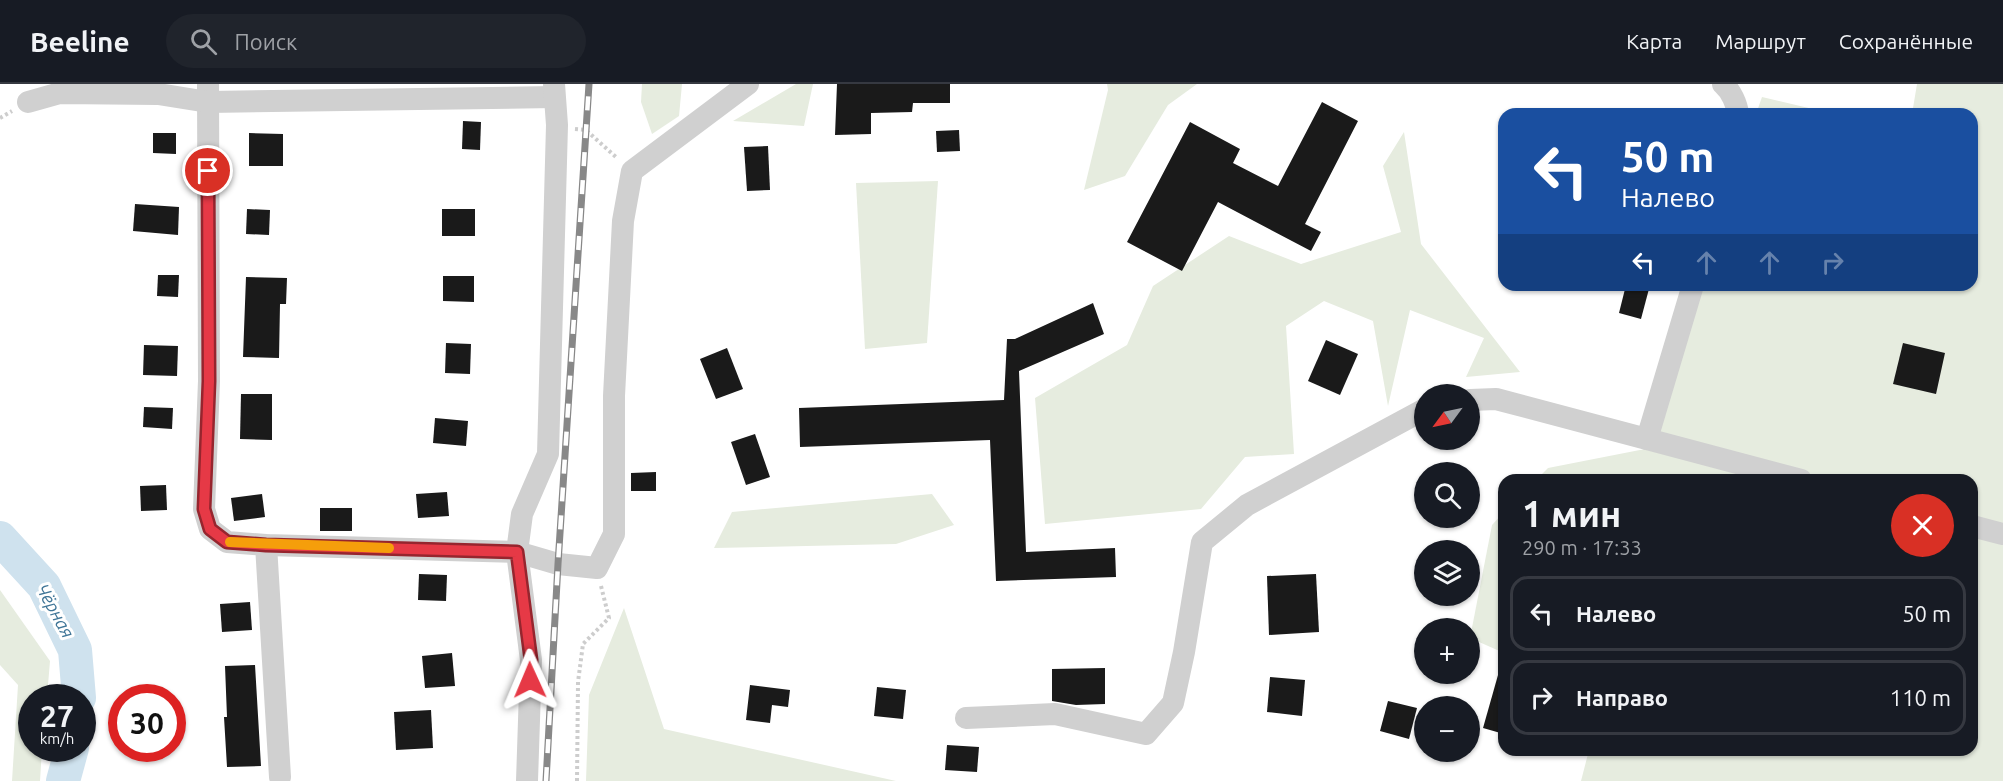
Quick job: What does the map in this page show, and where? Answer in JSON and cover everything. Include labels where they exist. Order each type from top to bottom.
[{"type":"street","points":[[208,93],[209,381],[204,509],[210,529],[227,542],[517,552],[558,564],[597,568],[614,534],[614,396],[623,221],[632,171],[748,84]]},
{"type":"street","points":[[1723,84],[1737,108]]},
{"type":"street","points":[[28,102],[60,93],[554,91],[557,125],[548,454],[522,514],[517,552],[531,660],[527,781]]},
{"type":"street","points":[[1647,439],[1691,291]]},
{"type":"street","points":[[1480,400],[1496,399],[1778,474]]},
{"type":"street","points":[[966,718],[1055,714],[1146,734],[1173,703],[1202,542],[1247,505],[1414,415]]},
{"type":"street","points":[[1978,528],[2003,534]]},
{"type":"street","points":[[266,545],[280,777]]},
{"type":"path","points":[[557,125],[586,130],[632,171]]},
{"type":"path","points":[[577,781],[578,682],[583,644],[609,618],[597,568]]},
{"type":"shaded area","points":[[642,84],[682,84],[679,116],[652,134],[641,102]]},
{"type":"shaded area","points":[[796,84],[813,84],[804,126],[733,121]]},
{"type":"shaded area","points":[[1107,84],[1197,84],[1168,105],[1125,176],[1084,190],[1108,90]]},
{"type":"shaded area","points":[[1917,84],[2003,84],[2003,781],[1581,781],[1587,756],[1978,756],[1978,474],[1542,474],[1548,468],[1650,448],[1700,291],[1978,291],[1978,108],[1913,108]]},
{"type":"shaded area","points":[[1762,97],[1809,108],[1758,108]]},
{"type":"shaded area","points":[[1404,132],[1421,244],[1520,372],[1466,377],[1484,338],[1410,310],[1388,406],[1373,321],[1324,301],[1286,326],[1294,454],[1245,457],[1201,509],[1045,524],[1035,398],[1127,345],[1153,286],[1229,236],[1301,264],[1401,232],[1383,166]]},
{"type":"shaded area","points":[[938,181],[927,343],[865,349],[856,183]]},
{"type":"shaded area","points":[[932,494],[954,525],[896,544],[714,548],[732,512]]},
{"type":"shaded area","points":[[1498,518],[1498,650],[1480,642],[1480,618],[1474,618],[1476,606],[1480,606],[1480,587],[1492,525]]},
{"type":"shaded area","points":[[0,590],[50,661],[48,684],[18,685],[0,665]]},
{"type":"shaded area","points":[[624,608],[664,729],[896,781],[586,781],[589,695]]},
{"type":"shaded area","points":[[18,685],[18,762],[41,762],[40,781],[12,781]]},
{"type":"building","points":[[837,84],[950,84],[950,103],[913,103],[912,112],[871,113],[871,134],[835,135]]},
{"type":"building","points":[[1322,102],[1358,121],[1305,224],[1321,232],[1311,251],[1218,202],[1182,271],[1127,242],[1190,122],[1240,149],[1233,163],[1278,186]]},
{"type":"building","points":[[463,121],[481,122],[480,150],[462,149]]},
{"type":"building","points":[[959,130],[960,151],[937,152],[936,131]]},
{"type":"building","points":[[153,133],[176,133],[176,154],[153,153]]},
{"type":"building","points":[[249,133],[283,134],[283,166],[249,166]]},
{"type":"building","points":[[768,146],[770,190],[747,191],[744,147]]},
{"type":"building","points":[[135,204],[179,207],[178,235],[133,231]]},
{"type":"building","points":[[247,209],[270,210],[269,235],[246,234]]},
{"type":"building","points":[[442,209],[475,209],[475,236],[442,236]]},
{"type":"building","points":[[158,275],[179,275],[178,297],[157,296]]},
{"type":"building","points":[[443,276],[474,276],[474,302],[443,301]]},
{"type":"building","points":[[246,277],[287,278],[286,304],[280,304],[279,358],[243,357]]},
{"type":"building","points":[[1624,291],[1648,291],[1641,319],[1619,313]]},
{"type":"building","points":[[1093,303],[1104,334],[1019,371],[1026,552],[1115,548],[1116,577],[996,581],[990,440],[800,447],[799,408],[1004,400],[1007,339],[1015,339]]},
{"type":"building","points":[[1326,340],[1358,354],[1340,395],[1308,381]]},
{"type":"building","points":[[446,343],[471,344],[470,374],[445,373]]},
{"type":"building","points":[[1903,343],[1945,353],[1936,394],[1893,384]]},
{"type":"building","points":[[144,345],[178,346],[177,376],[143,375]]},
{"type":"building","points":[[727,348],[743,389],[716,399],[700,359]]},
{"type":"building","points":[[241,394],[272,394],[272,440],[240,439]]},
{"type":"building","points":[[144,407],[173,408],[172,429],[143,427]]},
{"type":"building","points":[[435,418],[468,421],[466,446],[433,443]]},
{"type":"building","points":[[755,434],[770,477],[746,485],[731,442]]},
{"type":"building","points":[[656,472],[656,491],[631,491],[631,473]]},
{"type":"building","points":[[166,485],[167,510],[141,511],[140,486]]},
{"type":"building","points":[[447,492],[449,516],[418,518],[416,494]]},
{"type":"building","points":[[262,494],[265,517],[234,521],[231,498]]},
{"type":"building","points":[[320,508],[352,508],[352,531],[320,531]]},
{"type":"building","points":[[419,574],[447,575],[446,601],[418,600]]},
{"type":"building","points":[[1316,574],[1319,632],[1269,635],[1267,576]]},
{"type":"building","points":[[250,602],[252,630],[222,632],[220,604]]},
{"type":"building","points":[[452,653],[455,686],[425,688],[422,656]]},
{"type":"building","points":[[255,665],[261,766],[227,767],[224,717],[227,717],[225,666]]},
{"type":"building","points":[[1105,668],[1105,704],[1076,705],[1052,701],[1052,669]]},
{"type":"building","points":[[1498,675],[1498,732],[1483,728]]},
{"type":"building","points":[[1270,677],[1305,680],[1302,716],[1267,712]]},
{"type":"building","points":[[750,685],[790,690],[788,707],[772,705],[770,723],[746,720]]},
{"type":"building","points":[[877,687],[906,690],[903,719],[874,716]]},
{"type":"building","points":[[1388,701],[1414,707],[1414,720],[1409,739],[1380,731]]},
{"type":"building","points":[[431,710],[433,748],[396,750],[394,712]]},
{"type":"building","points":[[947,745],[979,747],[977,772],[945,770]]},
{"type":"waterway","name":"Чёрная","points":[[0,538],[44,586],[75,650],[78,684]]},
{"type":"waterway","name":"Чёрная","points":[[63,781],[68,762]]},
{"type":"railway","points":[[546,781],[589,84]]},
{"type":"slow traffic","points":[[230,542],[389,548]]},
{"type":"route","points":[[208,171],[209,381],[204,509],[210,529],[227,542],[266,545],[517,552],[531,660],[530,680]]}]
